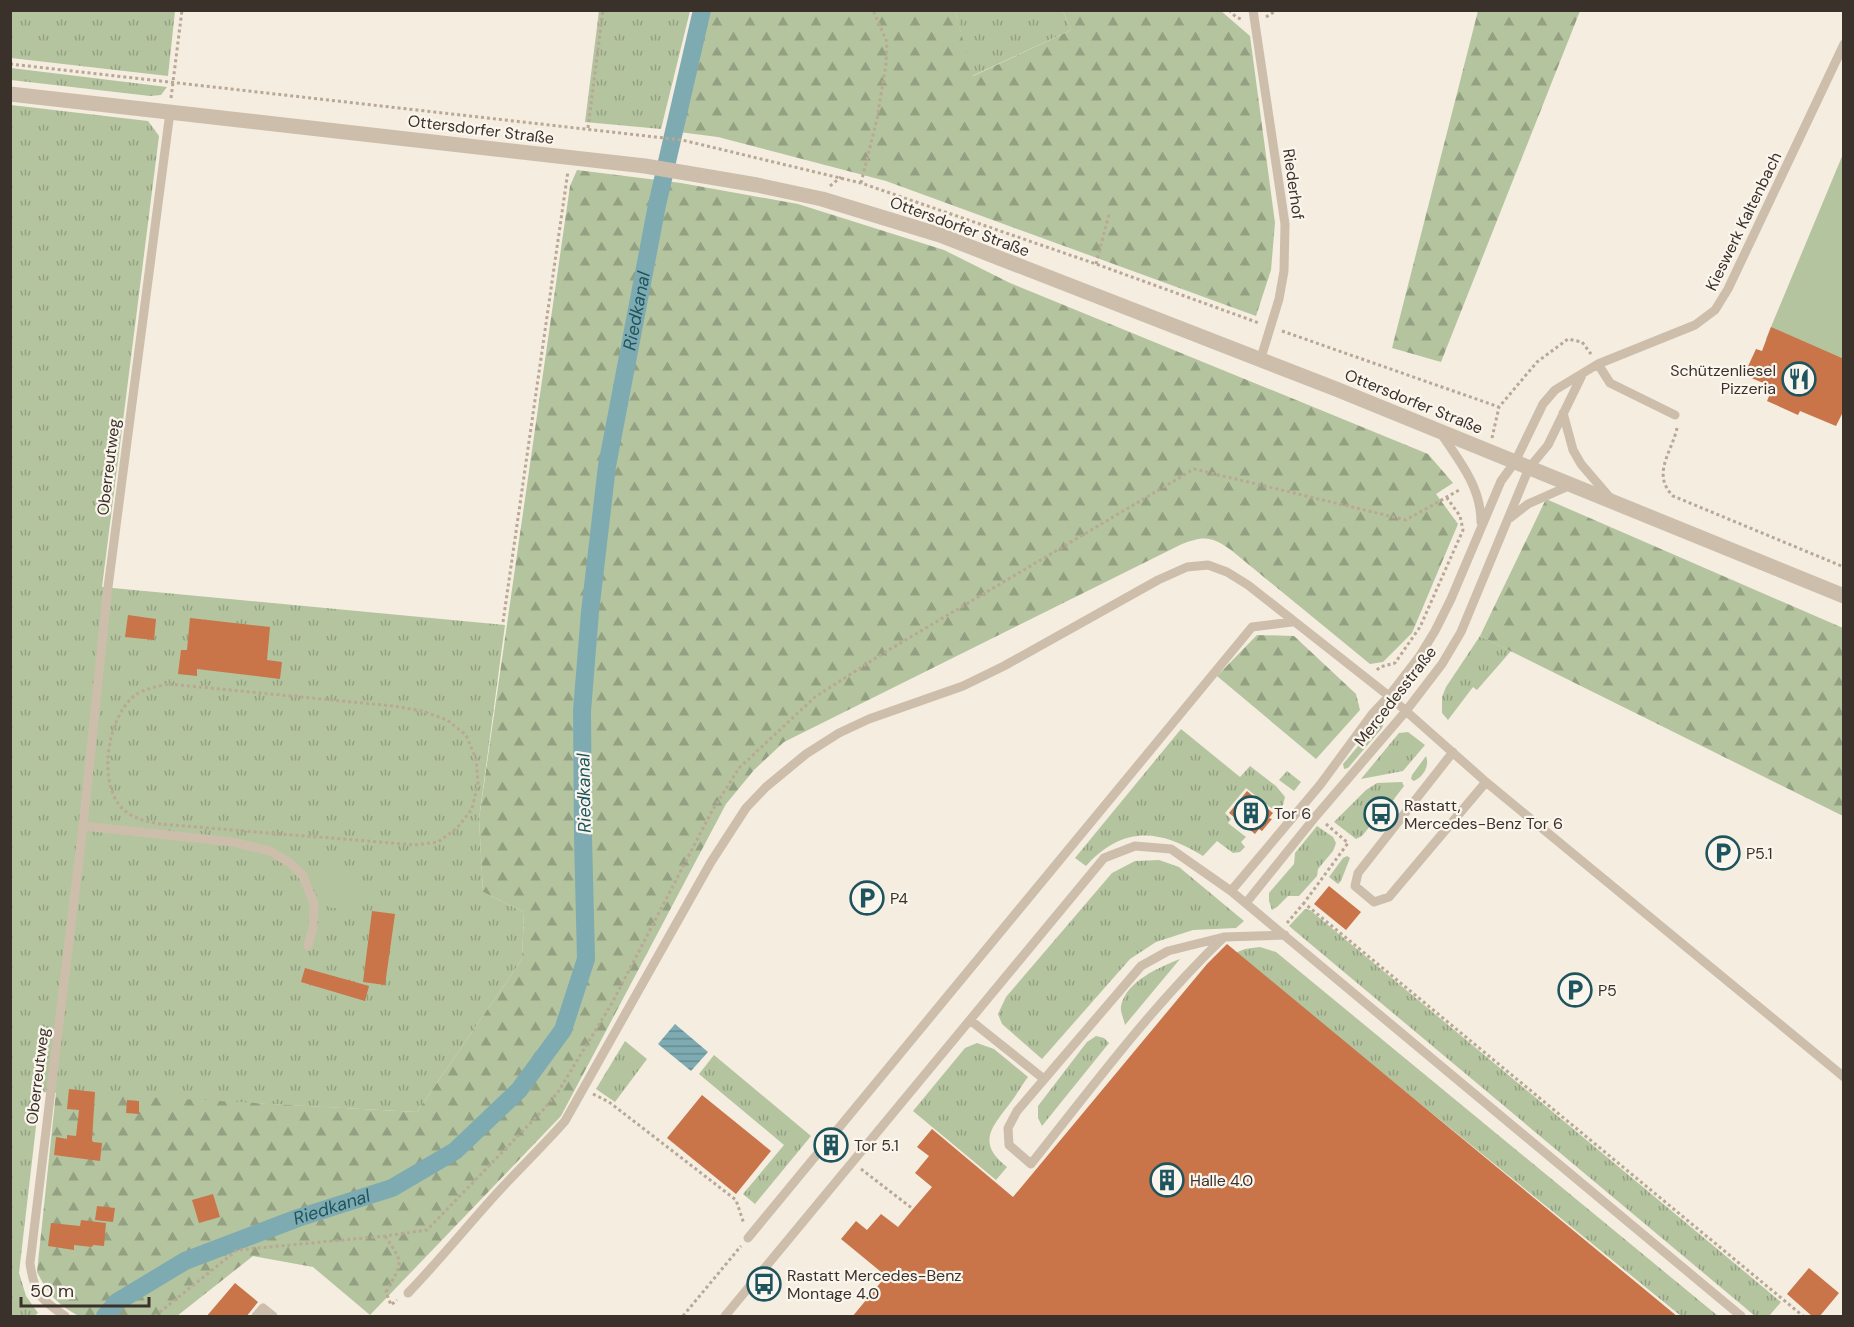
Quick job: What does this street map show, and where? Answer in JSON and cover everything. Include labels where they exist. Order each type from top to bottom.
[{"type":"street","name":"Ottersdorfer Straße","points":[[10,94],[645,166],[757,185],[822,200],[930,232],[1440,431],[1844,596]]},
{"type":"lane","name":"Riederhof","points":[[1253,10],[1285,224],[1284,271],[1279,299],[1260,361]]},
{"type":"lane","name":"Kieswerk Kaltenbach","points":[[1522,465],[1544,404],[1555,390],[1598,364],[1695,325],[1715,310],[1728,290],[1844,44]]},
{"type":"lane","name":"Oberreutweg","points":[[65,1317],[50,1306],[33,1286],[30,1263],[83,826],[107,595],[170,112]]},
{"type":"lane","points":[[1598,364],[1610,383],[1675,416]]},
{"type":"lane","name":"Kieswerk Kaltenbach","points":[[1522,465],[1548,445],[1583,374]]},
{"type":"lane","points":[[1563,413],[1573,450],[1581,464],[1612,501]]},
{"type":"lane","points":[[1440,431],[1473,481],[1478,497],[1480,527]]},
{"type":"lane","name":"Mercedesstraße","points":[[1246,903],[1304,830],[1406,711],[1442,664],[1461,632],[1508,519],[1522,465]]},
{"type":"lane","name":"Mercedesstraße","points":[[1232,891],[1320,785],[1372,713],[1389,696],[1419,657],[1436,631],[1501,481],[1522,465]]},
{"type":"lane","points":[[1508,519],[1528,504],[1572,485]]},
{"type":"lane","points":[[408,1293],[565,1121],[700,881],[746,808],[766,787],[816,747],[869,719],[963,686],[1014,661],[1158,580],[1187,567],[1208,565],[1227,572],[1248,585],[1389,696],[1486,782],[1844,1077]]},
{"type":"lane","points":[[748,1238],[1252,627],[1292,621]]},
{"type":"lane","points":[[1454,752],[1358,873],[1356,886],[1374,902],[1389,897],[1486,782]]},
{"type":"lane","points":[[83,826],[232,842],[270,851],[290,863],[303,876],[314,904],[313,927],[308,946]]},
{"type":"lane","points":[[724,1317],[1104,858],[1135,846],[1171,849],[1232,891],[1741,1317]]},
{"type":"lane","points":[[1224,937],[1152,1012],[1031,1164],[1009,1145],[1008,1128],[1017,1111],[1141,966],[1168,951],[1224,937],[1285,935]]},
{"type":"lane","points":[[970,1020],[1044,1079]]},
{"type":"lane","points":[[256,1317],[263,1308],[273,1317]]},
{"type":"path","points":[[170,112],[182,10]]},
{"type":"path","points":[[588,129],[603,10]]},
{"type":"path","points":[[861,183],[877,119],[886,64],[887,42],[873,10]]},
{"type":"path","points":[[10,64],[682,140],[861,183],[1499,407]]},
{"type":"path","points":[[503,622],[570,158]]},
{"type":"path","points":[[1096,264],[1109,214]]},
{"type":"path","points":[[1489,451],[1499,407],[1537,362],[1568,339],[1582,342],[1598,364]]},
{"type":"path","points":[[1675,416],[1677,429],[1662,472],[1665,488],[1673,495],[1844,567]]},
{"type":"path","points":[[154,1317],[237,1251],[427,1230],[543,1110],[566,1078],[612,1003],[712,812],[739,768],[815,697],[872,660],[1194,469],[1406,520],[1448,498],[1473,481]]},
{"type":"path","points":[[1368,679],[1380,667],[1395,663],[1419,627],[1463,531],[1460,516],[1448,498]]},
{"type":"path","points":[[169,684],[393,706],[422,711],[447,720],[466,735],[476,759],[478,783],[472,809],[457,828],[438,842],[415,845],[143,821],[125,812],[114,798],[108,778],[112,732],[121,711],[134,696],[169,684]]},
{"type":"path","points":[[1294,915],[1348,843],[1316,816]]},
{"type":"path","points":[[1304,903],[1803,1317]]},
{"type":"path","points":[[566,1078],[609,1102],[736,1200],[748,1238],[683,1317]]},
{"type":"path","points":[[852,1162],[913,1209]]},
{"type":"path","points":[[385,1236],[400,1257],[399,1267],[386,1292],[387,1299],[391,1305],[408,1293]]},
{"type":"path","points":[[1794,1317],[1798,1312]]},
{"type":"green space","points":[[11,10],[175,11],[168,76],[11,58]]},
{"type":"green space","points":[[710,10],[955,11],[973,76],[1071,30],[1063,11],[1221,11],[1250,36],[1275,223],[1271,270],[1256,316],[886,181],[718,137],[679,132]]},
{"type":"green space","points":[[599,11],[690,11],[661,129],[585,122]]},
{"type":"green space","points":[[955,11],[1063,11],[1071,30],[972,76]]},
{"type":"green space","points":[[1478,11],[1580,11],[1441,362],[1392,348]]},
{"type":"green space","points":[[11,68],[167,87],[161,95],[150,96],[11,80]]},
{"type":"green space","points":[[11,105],[148,121],[159,136],[102,587],[505,625],[479,819],[483,892],[524,912],[522,959],[417,1112],[40,1092],[19,1273],[26,1296],[38,1313],[34,1316],[11,1316]]},
{"type":"green space","points":[[1843,154],[1843,373],[1766,339]]},
{"type":"green space","points":[[577,170],[681,183],[798,204],[944,250],[1010,283],[1428,454],[1453,483],[1436,494],[1458,524],[1412,633],[1383,662],[1370,664],[1231,550],[1213,540],[1196,540],[1182,544],[784,742],[754,770],[726,804],[561,1116],[370,1315],[313,1267],[253,1256],[177,1316],[79,1316],[54,1298],[37,1272],[56,1092],[417,1112],[522,959],[524,912],[483,892],[479,819],[570,186]]},
{"type":"green space","points":[[1546,499],[1843,628],[1843,816],[1480,636]]},
{"type":"green space","points":[[1257,635],[1294,636],[1356,694],[1360,710],[1316,759],[1217,676]]},
{"type":"green space","points":[[1480,636],[1511,651],[1477,690],[1473,687],[1448,720],[1442,713],[1442,697],[1446,687]]},
{"type":"green space","points":[[1380,720],[1384,723],[1382,728],[1348,768],[1344,769],[1343,764]]},
{"type":"green space","points":[[1181,729],[1240,777],[1250,766],[1276,786],[1285,797],[1283,805],[1275,811],[1246,788],[1225,813],[1231,819],[1228,823],[1246,837],[1241,842],[1245,847],[1240,852],[1233,853],[1217,841],[1203,856],[1172,840],[1157,836],[1142,836],[1114,843],[1086,866],[1075,858]]},
{"type":"green space","points":[[1408,732],[1425,745],[1403,771],[1361,779],[1399,733]]},
{"type":"green space","points":[[1426,756],[1425,771],[1414,781],[1411,779],[1412,775]]},
{"type":"green space","points":[[1287,771],[1301,782],[1294,791],[1279,780]]},
{"type":"green space","points":[[1402,782],[1404,786],[1391,803],[1384,799],[1366,820],[1371,825],[1362,836],[1356,839],[1334,822],[1366,790],[1377,783]]},
{"type":"green space","points":[[1317,826],[1333,837],[1336,843],[1333,851],[1318,869],[1317,876],[1299,896],[1288,896],[1272,910],[1269,893],[1294,864],[1295,853]]},
{"type":"green space","points":[[1347,856],[1350,858],[1338,884],[1329,877]]},
{"type":"green space","points":[[1159,860],[1179,867],[1244,921],[1236,928],[1193,930],[1156,942],[1130,959],[1042,1059],[1002,1024],[998,1014],[1006,997],[1112,873],[1135,861]]},
{"type":"green space","points":[[336,866],[344,867],[351,872],[356,879],[356,895],[351,902],[344,907],[336,908],[328,907],[321,902],[316,895],[315,887],[316,879],[321,872],[328,867]]},
{"type":"green space","points":[[1305,909],[1310,910],[1781,1302],[1769,1316],[1755,1316],[1289,926]]},
{"type":"green space","points":[[1260,947],[1276,952],[1718,1316],[1681,1316],[1235,953]]},
{"type":"green space","points":[[1180,959],[1125,1025],[1121,1006],[1130,989],[1145,976]]},
{"type":"green space","points":[[1096,1036],[1104,1038],[1109,1043],[1042,1126],[1038,1118],[1038,1106],[1087,1042]]},
{"type":"green space","points":[[625,1041],[647,1059],[615,1102],[596,1089]]},
{"type":"green space","points":[[977,1043],[994,1049],[1028,1077],[990,1134],[989,1142],[992,1150],[1007,1167],[996,1180],[913,1111],[965,1048]]},
{"type":"green space","points":[[714,1055],[811,1136],[755,1204],[743,1194],[784,1145],[699,1074]]},
{"type":"water","points":[[675,1024],[708,1052],[691,1071],[658,1044]]},
{"type":"building","name":"Schützenliesel Pizzeria","points":[[1771,327],[1844,359],[1844,410],[1836,426],[1800,411],[1798,415],[1767,401],[1773,387],[1744,375],[1756,349],[1762,351]]},
{"type":"building","points":[[128,615],[156,619],[154,640],[125,637]]},
{"type":"building","points":[[190,618],[270,627],[267,660],[282,662],[280,679],[197,669],[197,676],[178,674],[181,650],[187,650]]},
{"type":"building","name":"Tor 6","points":[[1247,791],[1273,813],[1269,818],[1272,819],[1262,831],[1259,829],[1255,834],[1229,813]]},
{"type":"building","points":[[1329,886],[1361,912],[1346,930],[1314,904]]},
{"type":"building","points":[[372,911],[395,914],[385,985],[363,982]]},
{"type":"building","points":[[1227,944],[1678,1317],[852,1317],[886,1276],[841,1239],[856,1221],[867,1230],[881,1214],[898,1227],[932,1187],[915,1173],[929,1156],[917,1147],[932,1129],[1013,1197],[1207,964]]},
{"type":"building","points":[[305,968],[369,986],[365,1001],[301,982]]},
{"type":"building","points":[[69,1089],[95,1092],[92,1140],[102,1143],[100,1161],[54,1155],[56,1137],[67,1139],[67,1135],[76,1136],[79,1110],[67,1109]]},
{"type":"building","points":[[702,1095],[771,1151],[736,1194],[667,1138]]},
{"type":"building","points":[[127,1100],[139,1101],[139,1114],[126,1113]]},
{"type":"building","points":[[213,1194],[220,1217],[199,1223],[192,1200]]},
{"type":"building","points":[[97,1206],[115,1208],[113,1222],[95,1220]]},
{"type":"building","points":[[81,1220],[106,1223],[104,1246],[74,1245],[74,1250],[48,1246],[51,1223],[80,1226]]},
{"type":"building","points":[[1809,1268],[1839,1293],[1819,1317],[1813,1317],[1787,1294]]},
{"type":"building","points":[[235,1283],[258,1302],[246,1317],[206,1317]]},
{"type":"waterway","name":"Riedkanal","points":[[105,1316],[117,1302],[185,1261],[298,1218],[392,1188],[455,1151],[519,1090],[563,1030],[586,959],[582,711],[590,612],[607,466],[657,205],[702,10]]},
{"type":"place","name":"Schützenliesel Pizzeria","points":[[1799,379]]},
{"type":"place","name":"Tor 6","points":[[1251,813]]},
{"type":"place","name":"Rastatt, Mercedes-Benz Tor 6","points":[[1381,814]]},
{"type":"place","name":"P5.1","points":[[1723,853]]},
{"type":"place","name":"P4","points":[[867,898]]},
{"type":"place","name":"P5","points":[[1575,990]]},
{"type":"place","name":"Tor 5.1","points":[[831,1145]]},
{"type":"place","name":"Halle 4.0","points":[[1167,1180]]},
{"type":"place","name":"Rastatt Mercedes-Benz Montage 4.0","points":[[764,1284]]}]
